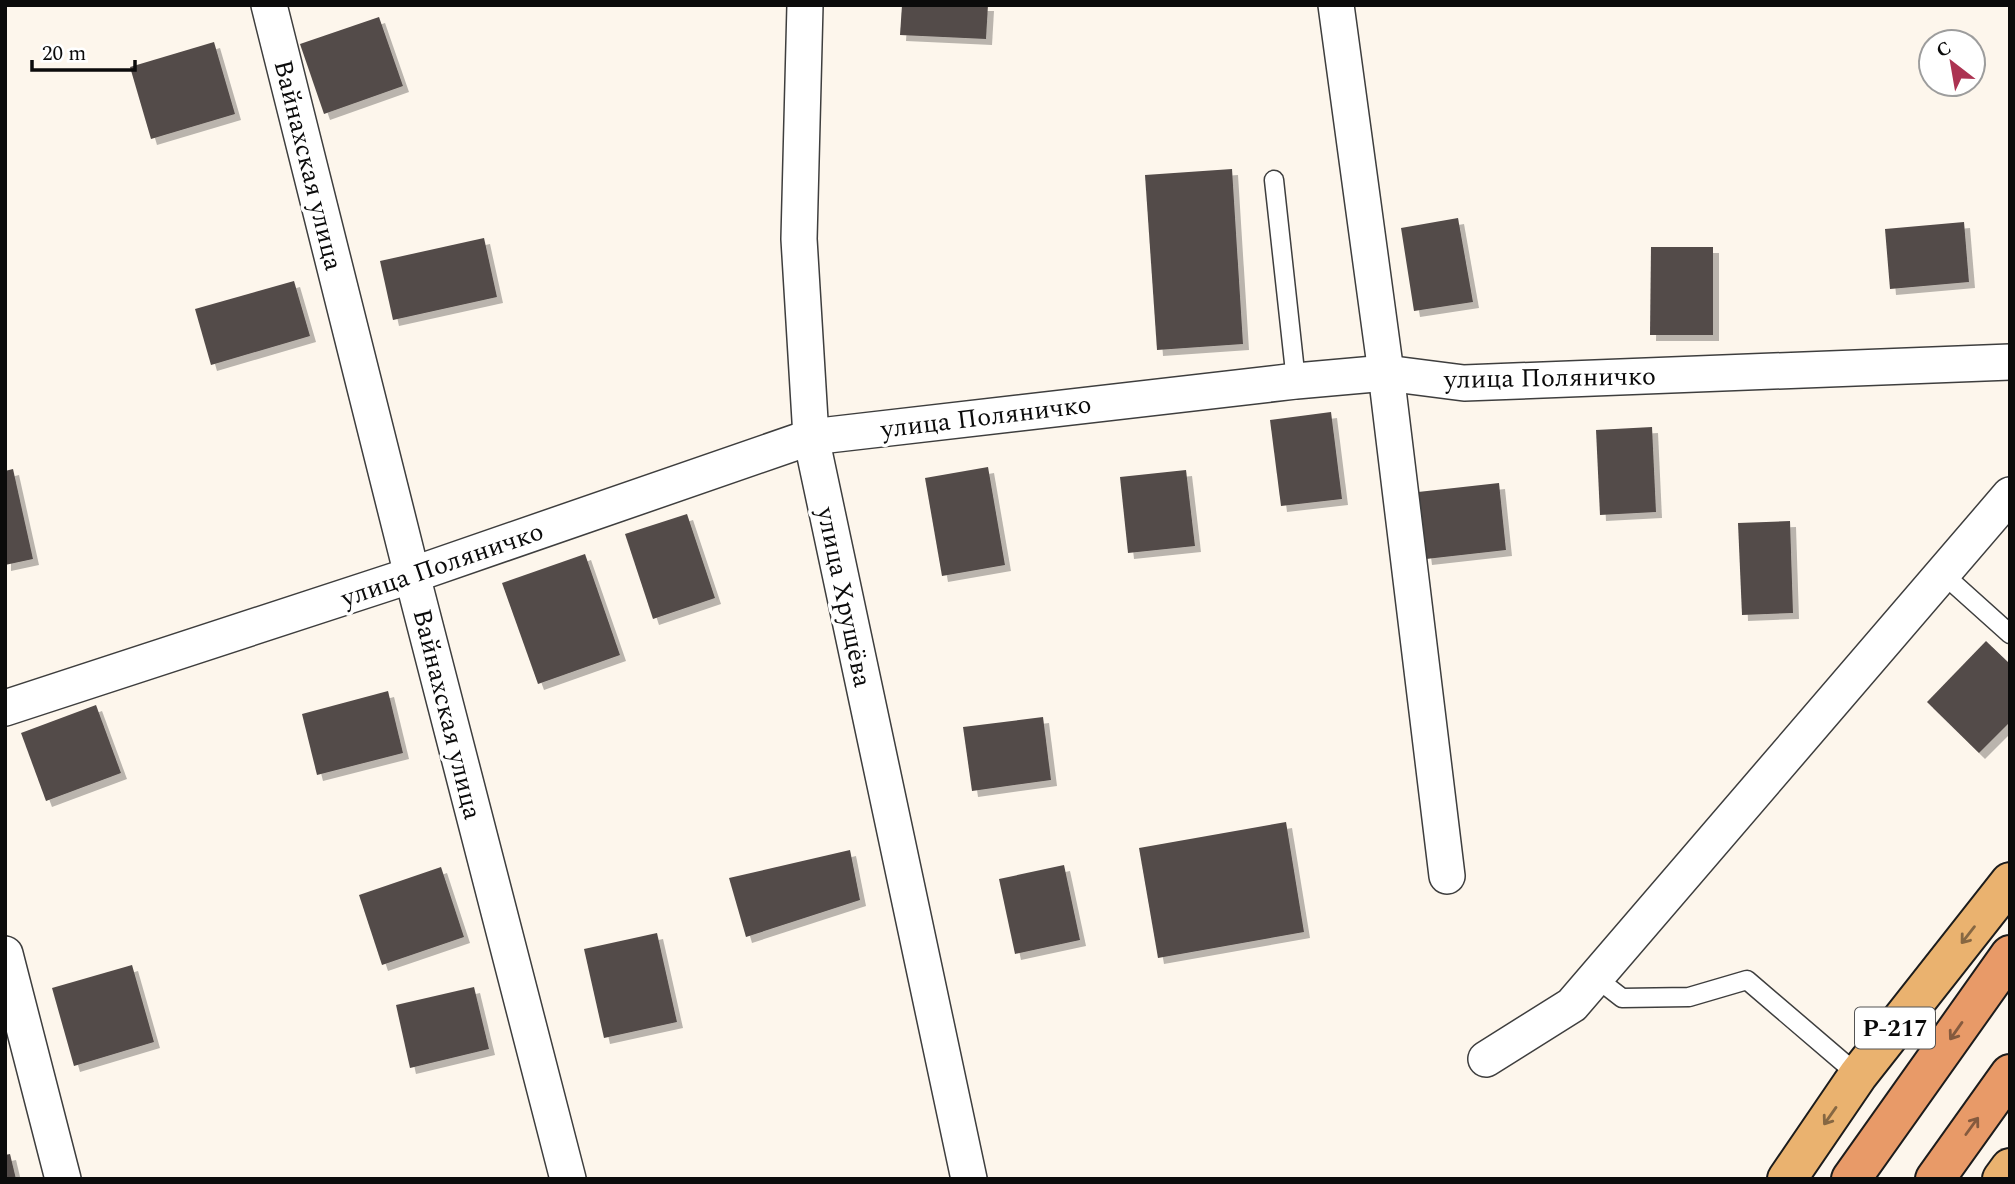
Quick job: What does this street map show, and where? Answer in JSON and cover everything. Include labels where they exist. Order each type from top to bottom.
[{"type":"highway","name":"Р-217","points":[[1851,1179],[2010,955]]},
{"type":"highway","points":[[1935,1179],[2010,1074]]},
{"type":"main road","name":"Р-217","points":[[1787,1179],[1858,1075],[2010,882]]},
{"type":"main road","points":[[2002,1179],[2010,1168]]},
{"type":"street","name":"Вайнахская улица","points":[[269,5],[412,575],[568,1179]]},
{"type":"street","name":"улица Хрущёва","points":[[805,5],[799,239],[811,436],[969,1179]]},
{"type":"street","points":[[1336,5],[1386,373],[1447,876]]},
{"type":"street","name":"улица Поляничко","points":[[5,708],[412,575],[811,436],[1386,373],[1464,383],[2010,362]]},
{"type":"street","points":[[1486,1059],[1572,1005],[2010,495]]},
{"type":"street","points":[[5,954],[63,1179]]},
{"type":"lane","points":[[1274,180],[1296,381]]},
{"type":"lane","points":[[1942,573],[2010,634]]},
{"type":"lane","points":[[1595,977],[1622,998],[1689,997],[1747,980],[1858,1075]]},
{"type":"building","points":[[902,5],[988,5],[986,39],[900,35]]},
{"type":"building","points":[[379,17],[403,86],[324,114],[300,44]]},
{"type":"building","points":[[214,42],[235,114],[151,139],[130,67]]},
{"type":"building","points":[[1232,169],[1243,344],[1157,350],[1145,175]]},
{"type":"building","points":[[1458,218],[1473,302],[1414,311],[1401,228]]},
{"type":"building","points":[[1964,222],[1969,282],[1890,289],[1885,229]]},
{"type":"building","points":[[484,238],[497,297],[393,320],[380,261]]},
{"type":"building","points":[[1651,247],[1713,247],[1713,335],[1650,335]]},
{"type":"building","points":[[294,281],[310,336],[211,365],[195,309]]},
{"type":"building","points":[[1331,412],[1342,499],[1281,506],[1270,420]]},
{"type":"building","points":[[1652,427],[1656,512],[1600,515],[1596,430]]},
{"type":"building","points":[[988,467],[1005,565],[942,576],[925,478]]},
{"type":"building","points":[[13,469],[33,559],[5,565],[5,471]]},
{"type":"building","points":[[1186,470],[1195,546],[1128,553],[1120,477]]},
{"type":"building","points":[[1499,483],[1506,550],[1426,559],[1418,492]]},
{"type":"building","points":[[687,514],[715,598],[653,619],[625,534]]},
{"type":"building","points":[[1790,521],[1793,613],[1742,615],[1738,523]]},
{"type":"building","points":[[585,554],[620,655],[538,684],[502,583]]},
{"type":"building","points":[[1986,641],[2010,664],[2010,722],[1979,753],[1927,702]]},
{"type":"building","points":[[388,691],[403,753],[317,775],[302,714]]},
{"type":"building","points":[[96,705],[121,773],[46,801],[21,733]]},
{"type":"building","points":[[1043,717],[1051,780],[972,791],[963,727]]},
{"type":"building","points":[[1286,822],[1304,932],[1158,958],[1139,848]]},
{"type":"building","points":[[850,850],[860,900],[746,937],[729,878]]},
{"type":"building","points":[[1064,865],[1080,940],[1015,954],[999,879]]},
{"type":"building","points":[[441,867],[464,937],[382,965],[359,895]]},
{"type":"building","points":[[657,933],[677,1022],[604,1038],[584,949]]},
{"type":"building","points":[[132,965],[154,1042],[74,1066],[52,988]]},
{"type":"building","points":[[474,987],[489,1049],[410,1068],[396,1005]]},
{"type":"building","points":[[10,1154],[16,1179],[5,1179],[5,1155]]}]
